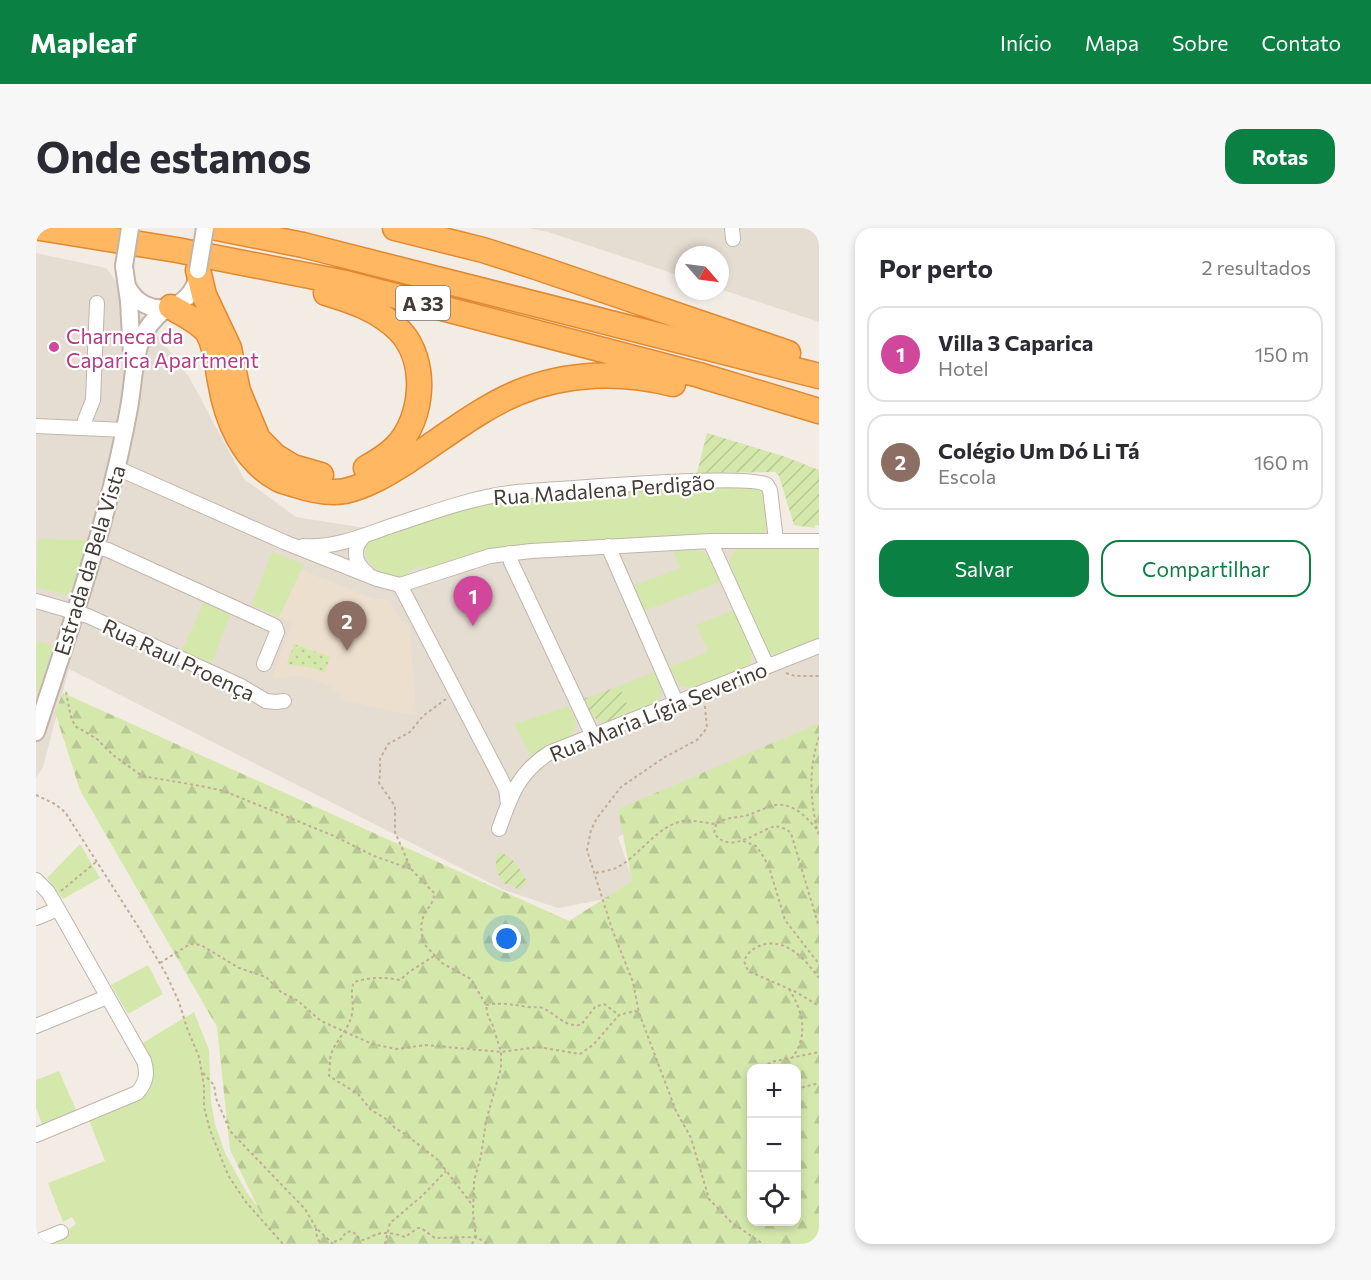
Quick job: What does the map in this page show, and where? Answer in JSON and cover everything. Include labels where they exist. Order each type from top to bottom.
[{"type":"highway","name":"A 33","points":[[40,228],[177,250],[346,283],[699,375],[809,409]]},
{"type":"highway","name":"A 33","points":[[217,228],[350,256],[819,376]]},
{"type":"highway","points":[[395,228],[483,250],[819,363]]},
{"type":"highway","points":[[177,250],[352,301],[374,311],[400,331],[410,346],[420,380],[415,413],[398,445],[371,466],[341,476],[309,473],[275,456],[258,439],[247,416],[238,391],[229,348],[204,295],[198,270]]},
{"type":"highway","points":[[169,308],[200,324],[209,335],[227,410],[236,435],[254,460],[279,479],[308,489],[344,491],[370,483],[444,438],[480,411],[517,393],[569,378],[627,375],[709,393],[809,409]]},
{"type":"street","points":[[130,228],[124,267],[129,301],[133,387]]},
{"type":"street","points":[[133,387],[137,352],[142,334],[154,319],[182,302],[191,293],[196,282],[205,228]]},
{"type":"street","points":[[127,285],[139,302],[152,308],[169,308]]},
{"type":"street","points":[[84,428],[84,420],[93,400],[98,303]]},
{"type":"street","name":"Estrada da Bela Vista","points":[[36,732],[96,548],[117,468],[133,387]]},
{"type":"street","points":[[36,426],[125,430]]},
{"type":"street","name":"Rua Madalena Perdigão","points":[[117,468],[284,542],[377,579],[400,585]]},
{"type":"street","name":"Rua Madalena Perdigão","points":[[284,542],[318,547],[346,542],[469,500],[500,494],[705,481],[758,481],[767,485],[770,490],[776,540]]},
{"type":"street","points":[[365,535],[359,540],[356,557],[358,564],[365,572],[377,579]]},
{"type":"street","points":[[508,804],[506,789],[400,585],[490,556],[509,553],[710,541],[819,541]]},
{"type":"street","points":[[710,541],[771,665]]},
{"type":"street","points":[[608,546],[676,702]]},
{"type":"street","points":[[96,548],[108,550],[275,626],[277,632],[264,664]]},
{"type":"street","points":[[509,553],[511,562],[593,736]]},
{"type":"street","name":"Rua Raul Proença","points":[[36,601],[76,611],[239,685],[266,701],[284,701]]},
{"type":"street","name":"Rua Maria Lígia Severino","points":[[499,829],[519,780],[549,753],[819,646]]},
{"type":"street","points":[[36,880],[55,904],[144,1061],[147,1074],[142,1088],[136,1093],[36,1135]]},
{"type":"street","points":[[36,918],[55,904]]},
{"type":"street","points":[[36,1026],[107,997]]},
{"type":"street","points":[[36,1242],[61,1232]]},
{"type":"path","points":[[771,665],[784,673],[795,676],[819,676]]},
{"type":"path","points":[[55,675],[63,682],[75,726],[97,739],[113,755],[142,776],[224,792],[334,836],[374,856],[411,869]]},
{"type":"path","points":[[703,692],[707,728],[697,740],[665,757],[621,787],[597,818],[591,830],[587,850],[612,929],[633,982],[639,1013],[676,1111],[691,1138],[709,1199],[731,1222],[763,1244]]},
{"type":"path","points":[[457,694],[434,707],[410,732],[388,744],[380,759],[380,783],[395,806],[395,832],[411,869],[435,894],[431,906],[424,914],[421,926],[423,943],[442,963],[471,979],[486,1005],[501,1052],[501,1068],[486,1121],[479,1166],[474,1181],[473,1206],[476,1237],[472,1244]]},
{"type":"path","points":[[819,737],[814,755],[811,788],[819,836]]},
{"type":"path","points":[[36,795],[55,804],[65,812],[166,974],[199,1057],[204,1107],[210,1130],[228,1175],[245,1201],[282,1244]]},
{"type":"path","points":[[596,873],[620,866],[640,847],[675,824],[691,821],[716,824],[777,805],[797,810],[818,831]]},
{"type":"path","points":[[716,824],[714,833],[728,842],[743,841],[776,826],[791,833],[819,927]]},
{"type":"path","points":[[743,841],[756,846],[763,856],[769,867],[785,920],[819,964]]},
{"type":"path","points":[[55,904],[97,861]]},
{"type":"path","points":[[819,978],[804,961],[783,945],[772,943],[761,945],[747,954],[744,960],[748,971],[789,989],[819,1006]]},
{"type":"path","points":[[159,963],[190,944],[201,945],[239,968],[266,978],[280,992],[298,1001],[321,1021],[372,1044],[397,1049],[426,1045],[501,1052],[538,1047],[580,1054],[593,1045],[619,1015],[635,1011],[639,1013]]},
{"type":"path","points":[[434,956],[400,980],[387,977],[368,978],[354,982],[350,990],[353,999],[352,1015],[332,1053],[329,1076],[358,1094],[371,1110],[438,1160],[473,1206]]},
{"type":"path","points":[[789,989],[800,1010],[803,1025],[802,1038],[792,1058]]},
{"type":"path","points":[[486,1005],[500,1002],[540,1007],[564,1023],[574,1026],[581,1025],[595,1007],[604,1004],[619,1015]]},
{"type":"path","points":[[768,1064],[819,1052]]},
{"type":"path","points":[[202,1070],[214,1085],[216,1098],[230,1131],[305,1209],[316,1228],[333,1243],[351,1231],[356,1233],[360,1239],[368,1240],[375,1235],[387,1234],[398,1234],[405,1237],[418,1228],[422,1228],[435,1238],[476,1237],[488,1244]]},
{"type":"path","points":[[801,1088],[819,1083]]},
{"type":"path","points":[[386,1244],[390,1223],[422,1197],[446,1171]]},
{"type":"path","points":[[316,1228],[317,1238],[321,1244]]},
{"type":"shaded area","points":[[529,228],[819,228],[819,322],[729,292],[729,246],[675,246],[675,274],[548,232]]},
{"type":"shaded area","points":[[36,253],[106,268],[189,377],[244,479],[296,517],[371,529],[505,489],[762,478],[780,537],[819,538],[819,732],[618,837],[637,893],[558,908],[504,890],[69,669],[43,767],[36,778]]},
{"type":"shaded area","points":[[301,570],[374,599],[387,599],[393,603],[391,605],[402,622],[405,620],[410,627],[416,716],[345,701],[328,685],[310,678],[299,676],[272,678],[292,623],[279,617]]},
{"type":"green space","points":[[707,433],[783,456],[819,470],[819,525],[815,525],[815,528],[794,525],[779,476],[775,472],[697,473]]},
{"type":"green space","points":[[756,487],[764,491],[768,526],[760,535],[716,535],[436,569],[416,567],[405,576],[398,577],[382,573],[369,562],[366,555],[369,540],[465,507],[514,496]]},
{"type":"green space","points":[[38,539],[87,540],[72,589],[66,595],[36,587]]},
{"type":"green space","points":[[743,546],[819,546],[819,641],[781,656],[768,653],[730,569],[732,555]]},
{"type":"green space","points":[[696,550],[709,558],[720,582],[644,611],[633,586],[680,568],[673,551]]},
{"type":"green space","points":[[272,552],[304,564],[279,617],[251,605]]},
{"type":"green space","points":[[205,600],[231,612],[212,664],[182,650]]},
{"type":"green space","points":[[734,610],[752,649],[751,663],[692,689],[680,686],[669,667],[708,652],[696,625]]},
{"type":"green space","points":[[38,641],[53,646],[37,697],[36,648]]},
{"type":"green space","points":[[294,644],[330,657],[325,672],[287,664]]},
{"type":"green space","points":[[654,672],[662,690],[659,700],[631,713],[619,686]]},
{"type":"green space","points":[[619,686],[631,713],[607,722],[597,720],[583,699]]},
{"type":"green space","points":[[63,693],[569,921],[632,881],[618,809],[819,723],[819,1244],[276,1244],[230,1150],[217,1027],[80,790],[55,712]]},
{"type":"green space","points":[[569,706],[576,721],[570,737],[543,748],[531,756],[514,724]]},
{"type":"green space","points":[[80,844],[100,878],[63,899],[47,878]]},
{"type":"green space","points":[[498,852],[512,859],[527,881],[519,890],[510,884],[505,884],[499,876],[496,865]]},
{"type":"green space","points":[[148,965],[163,994],[128,1014],[111,985]]},
{"type":"green space","points":[[194,1012],[209,1050],[211,1102],[215,1124],[225,1153],[247,1193],[287,1244],[47,1244],[76,1224],[72,1217],[63,1222],[48,1183],[105,1161],[89,1120],[132,1103],[142,1096],[149,1088],[151,1077],[149,1063],[141,1044]]},
{"type":"green space","points":[[59,1071],[76,1110],[42,1124],[36,1108],[36,1080]]},
{"type":"place","name":"Charneca da Caparica Apartment","points":[[54,347]]},
{"type":"place","name":"Villa 3 Caparica","points":[[473,626]]},
{"type":"place","name":"Colégio Um Dó Li Tá","points":[[347,651]]}]
